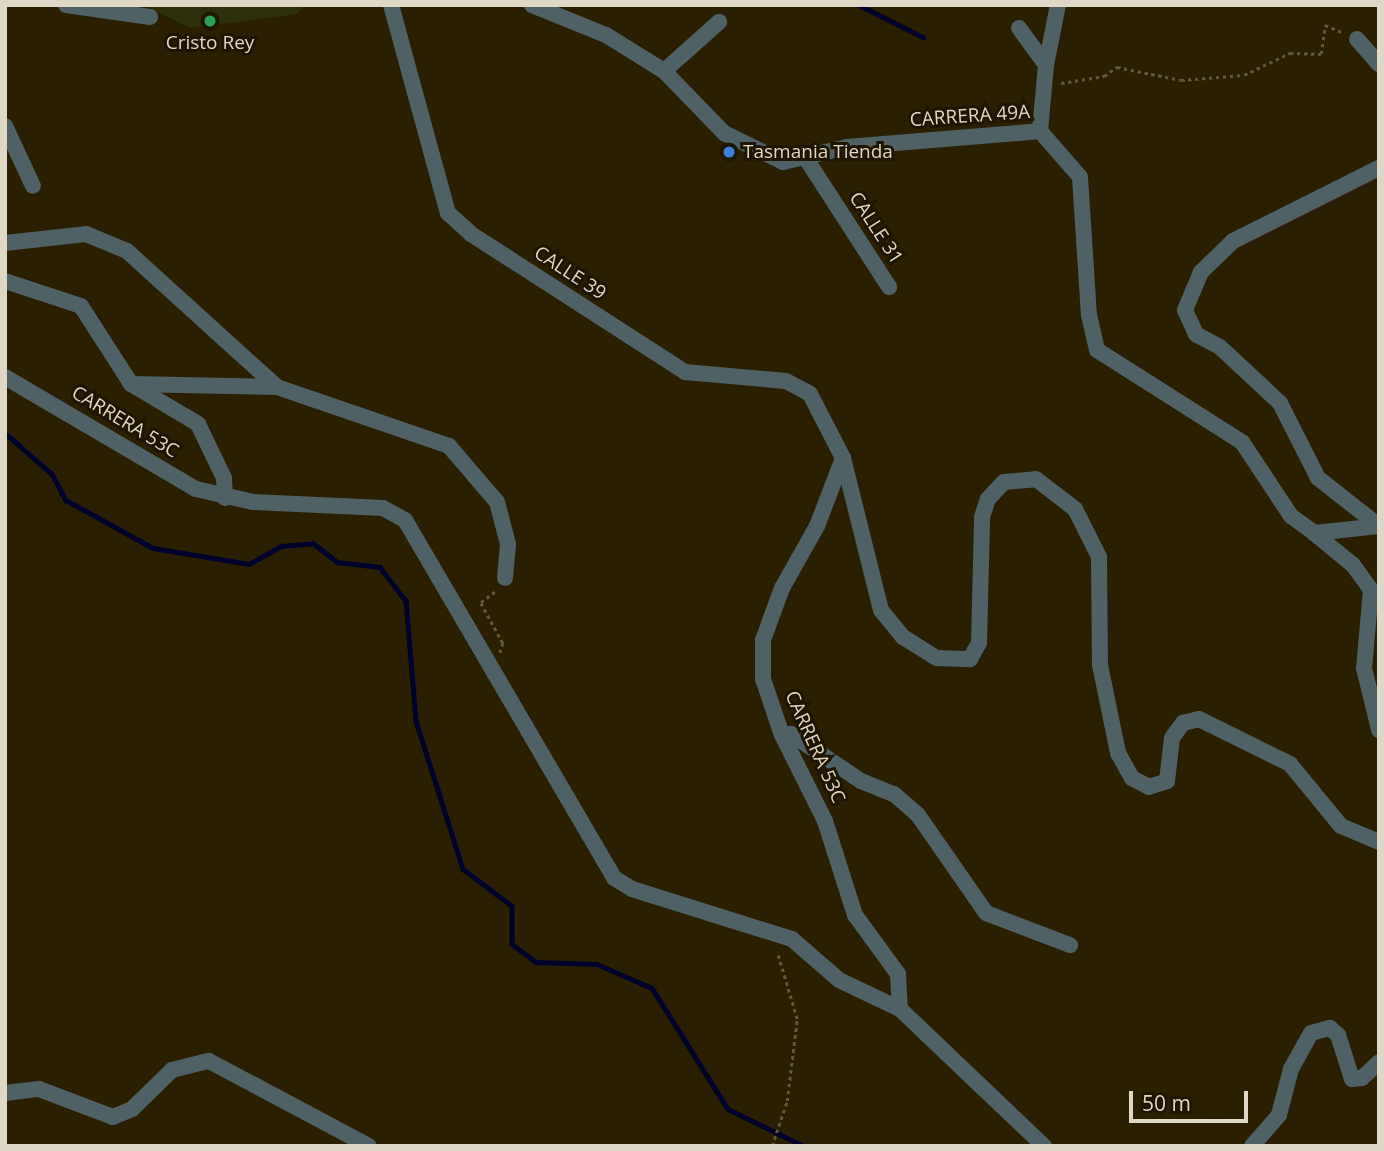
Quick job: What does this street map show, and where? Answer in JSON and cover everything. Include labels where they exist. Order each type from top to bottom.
[{"type":"street","points":[[66,5],[150,17]]},
{"type":"street","name":"CALLE 39","points":[[391,5],[448,213],[471,234],[685,372],[786,381],[810,394],[843,458],[881,610],[903,637],[937,658],[970,659],[979,643],[982,517],[988,499],[1004,482],[1036,479],[1075,509],[1099,557],[1100,665],[1118,753],[1132,778],[1149,787],[1167,780],[1172,738],[1183,723],[1199,719],[1290,764],[1342,826],[1379,842]]},
{"type":"street","name":"CARRERA 49A","points":[[531,5],[606,36],[664,71],[724,133],[783,162],[847,147],[1040,131],[1080,177],[1089,314],[1097,350],[1242,442],[1291,516],[1314,533]]},
{"type":"street","points":[[1040,131],[1046,65],[1058,5]]},
{"type":"street","points":[[664,71],[719,22]]},
{"type":"street","points":[[1019,27],[1046,65]]},
{"type":"street","points":[[1357,39],[1379,64]]},
{"type":"street","points":[[5,127],[33,186]]},
{"type":"street","name":"CALLE 31","points":[[805,157],[889,287]]},
{"type":"street","points":[[1379,168],[1233,241],[1201,272],[1185,310],[1196,334],[1220,347],[1280,402],[1318,478],[1379,526]]},
{"type":"street","points":[[5,243],[86,234],[127,251],[276,387]]},
{"type":"street","points":[[5,281],[81,306],[131,384],[198,424],[224,478],[225,498]]},
{"type":"street","name":"CARRERA 53C","points":[[5,377],[196,489],[225,498],[383,508],[405,520],[614,878],[632,889],[778,931]]},
{"type":"street","points":[[131,384],[276,387],[449,446],[497,502],[508,544],[505,578]]},
{"type":"street","name":"CARRERA 53C","points":[[843,458],[763,640],[763,679],[782,735],[825,821],[855,915],[898,974],[900,1009]]},
{"type":"street","points":[[1314,533],[1379,526]]},
{"type":"street","points":[[1314,533],[1353,565],[1371,590],[1364,668],[1379,730]]},
{"type":"street","points":[[782,735],[791,734],[861,781],[894,794],[918,815],[986,913],[1070,946]]},
{"type":"street","points":[[778,931],[839,980],[900,1009],[1044,1146]]},
{"type":"street","points":[[1252,1146],[1279,1115],[1291,1069],[1311,1033],[1330,1028],[1338,1035],[1352,1079],[1379,1062]]},
{"type":"street","points":[[5,1093],[39,1089],[113,1117],[132,1109],[172,1070],[209,1061],[369,1146]]},
{"type":"path","points":[[1042,107],[1065,78],[1104,76],[1117,67],[1181,80],[1244,75],[1290,53],[1321,54],[1325,25],[1357,39]]},
{"type":"path","points":[[495,670],[503,643],[481,603],[505,578]]},
{"type":"path","points":[[772,1145],[787,1101],[797,1019],[775,947],[778,931]]},
{"type":"green space","name":"Cristo Rey","points":[[144,5],[303,5],[298,14],[190,28]]},
{"type":"waterway","points":[[859,5],[923,37]]},
{"type":"waterway","points":[[5,433],[52,474],[66,500],[153,548],[249,564],[281,546],[313,543],[337,562],[380,567],[406,601],[416,721],[463,869],[512,906],[512,944],[536,962],[597,964],[652,988],[728,1109],[804,1146]]},
{"type":"place","name":"Cristo Rey","points":[[210,21]]},
{"type":"place","name":"Tasmania Tienda","points":[[729,152]]}]
